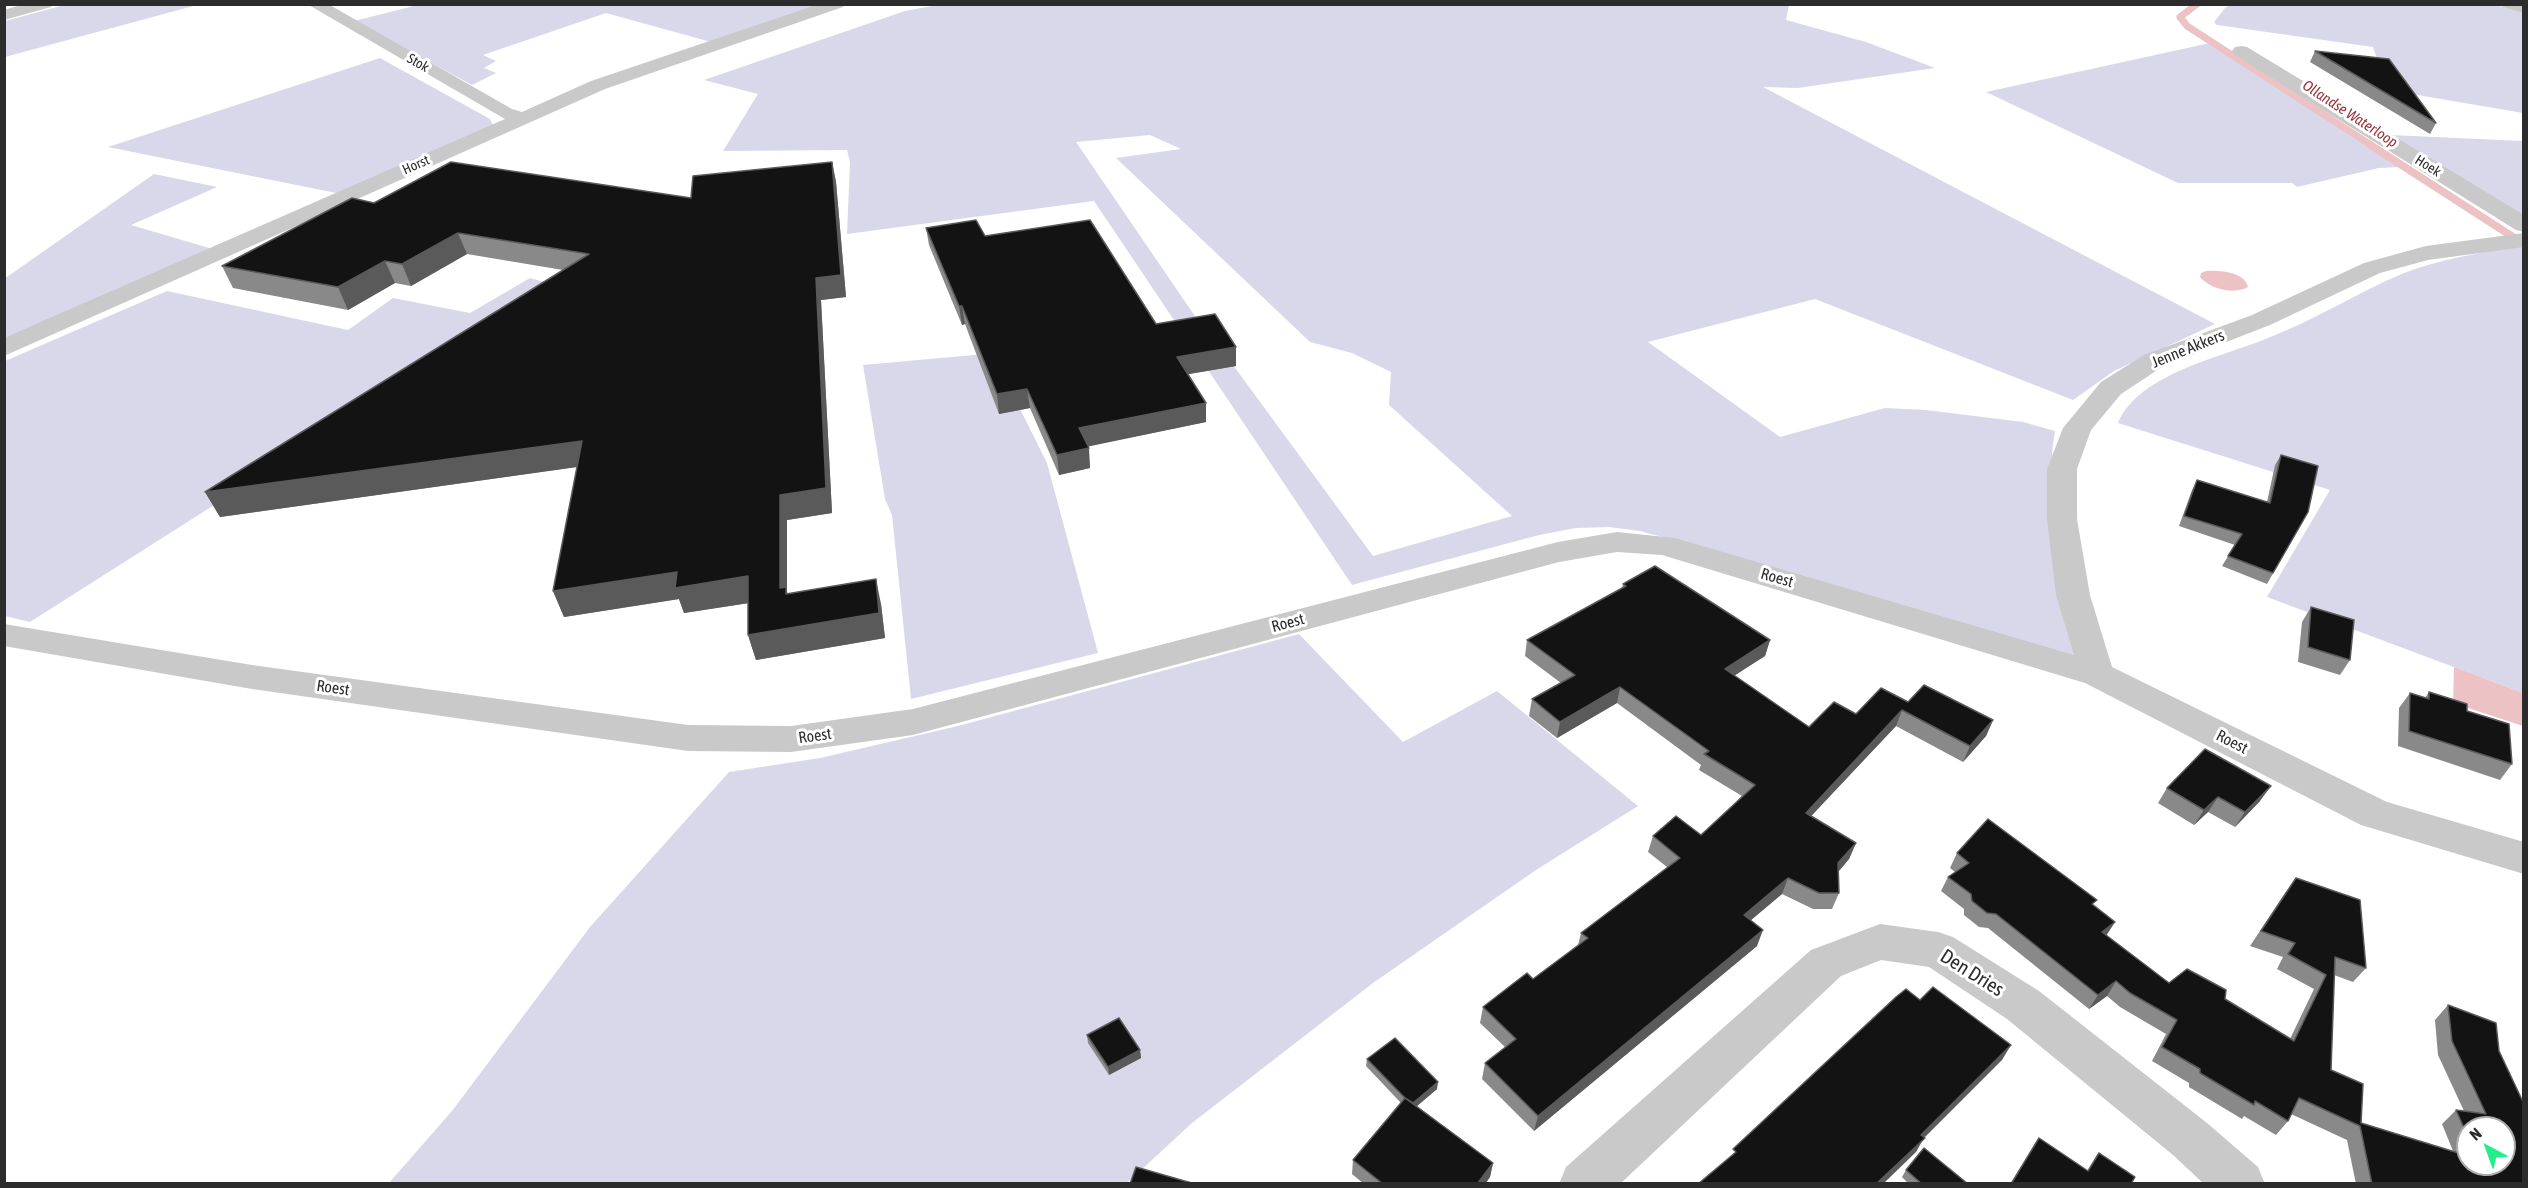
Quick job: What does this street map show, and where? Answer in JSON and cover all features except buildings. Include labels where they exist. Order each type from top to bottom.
[{"type":"street","points":[[4,15],[45,4]]},
{"type":"street","name":"Stok","points":[[315,4],[505,112],[523,118]]},
{"type":"street","name":"Horst","points":[[4,348],[598,85],[837,4]]},
{"type":"street","points":[[2508,4],[2523,8]]},
{"type":"street","name":"Hoek","points":[[2241,51],[2523,225]]},
{"type":"street","name":"Jenne Akkers","points":[[2097,674],[2073,595],[2062,519],[2062,469],[2077,428],[2111,388],[2153,361],[2261,320],[2372,268],[2426,253],[2512,241]]},
{"type":"street","name":"Roest","points":[[4,635],[252,676],[688,738],[791,739],[913,722],[1558,552],[1617,542],[1664,545],[2097,674],[2375,814],[2523,858]]},
{"type":"street","name":"Den Dries","points":[[1584,1184],[1826,963],[1880,942],[1938,950],[2023,1005],[2190,1139],[2240,1184]]},
{"type":"shaded area","points":[[68,4],[197,5],[5,57],[5,21]]},
{"type":"shaded area","points":[[422,4],[829,5],[711,42],[606,13],[483,55],[496,61],[484,68],[496,73],[472,85],[354,21]]},
{"type":"shaded area","points":[[2231,4],[2489,4],[2523,11],[2523,113],[2388,90],[2373,47],[2217,25],[2214,22]]},
{"type":"shaded area","points":[[938,5],[1789,5],[1786,20],[1866,42],[1935,68],[1798,88],[1763,87],[2215,324],[2114,371],[2073,400],[1815,299],[1648,342],[1780,437],[1885,408],[1926,410],[2023,422],[2055,431],[2051,485],[2053,512],[2061,566],[2079,645],[2075,660],[1707,549],[1640,531],[1609,527],[1576,528],[1539,535],[1352,585],[1208,370],[1233,365],[1373,556],[1512,516],[1389,405],[1391,372],[1352,353],[1310,342],[1116,158],[1181,149],[1150,135],[1076,142],[1201,325],[1180,329],[1094,201],[847,234],[850,162],[847,150],[723,151],[758,94],[704,80],[905,11]]},
{"type":"shaded area","points":[[2210,43],[2400,167],[2379,168],[2297,187],[2292,183],[2178,183],[1986,92]]},
{"type":"shaded area","points":[[380,58],[490,119],[493,125],[341,194],[108,147]]},
{"type":"shaded area","points":[[2391,135],[2523,141],[2523,216]]},
{"type":"shaded area","points":[[154,174],[217,187],[131,225],[216,250],[5,342],[4,279]]},
{"type":"shaded area","points":[[2510,247],[2523,247],[2523,693],[2267,597],[2330,490],[2118,423],[2129,406],[2144,391],[2184,369],[2285,331],[2417,268]]},
{"type":"shaded area","points":[[2206,271],[2237,275],[2246,282],[2248,287],[2229,291],[2216,288],[2200,277],[2201,273]]},
{"type":"shaded area","points":[[530,278],[559,286],[30,622],[5,616],[5,361],[167,291],[348,330],[393,298],[470,313]]},
{"type":"shaded area","points":[[996,353],[1047,463],[1098,653],[911,699],[892,515],[885,499],[863,365]]},
{"type":"shaded area","points":[[1299,634],[1403,742],[1497,691],[1638,806],[1536,870],[1373,983],[1192,1123],[1127,1183],[388,1184],[452,1111],[590,927],[729,772],[820,758],[958,726]]},
{"type":"shaded area","points":[[2454,667],[2523,693],[2523,726],[2453,703]]},
{"type":"waterway","name":"Ollandse Waterloop","points":[[2197,4],[2180,17],[2187,26],[2371,145]]},
{"type":"waterway","name":"Ollandse Waterloop","points":[[2369,144],[2524,244]]}]
